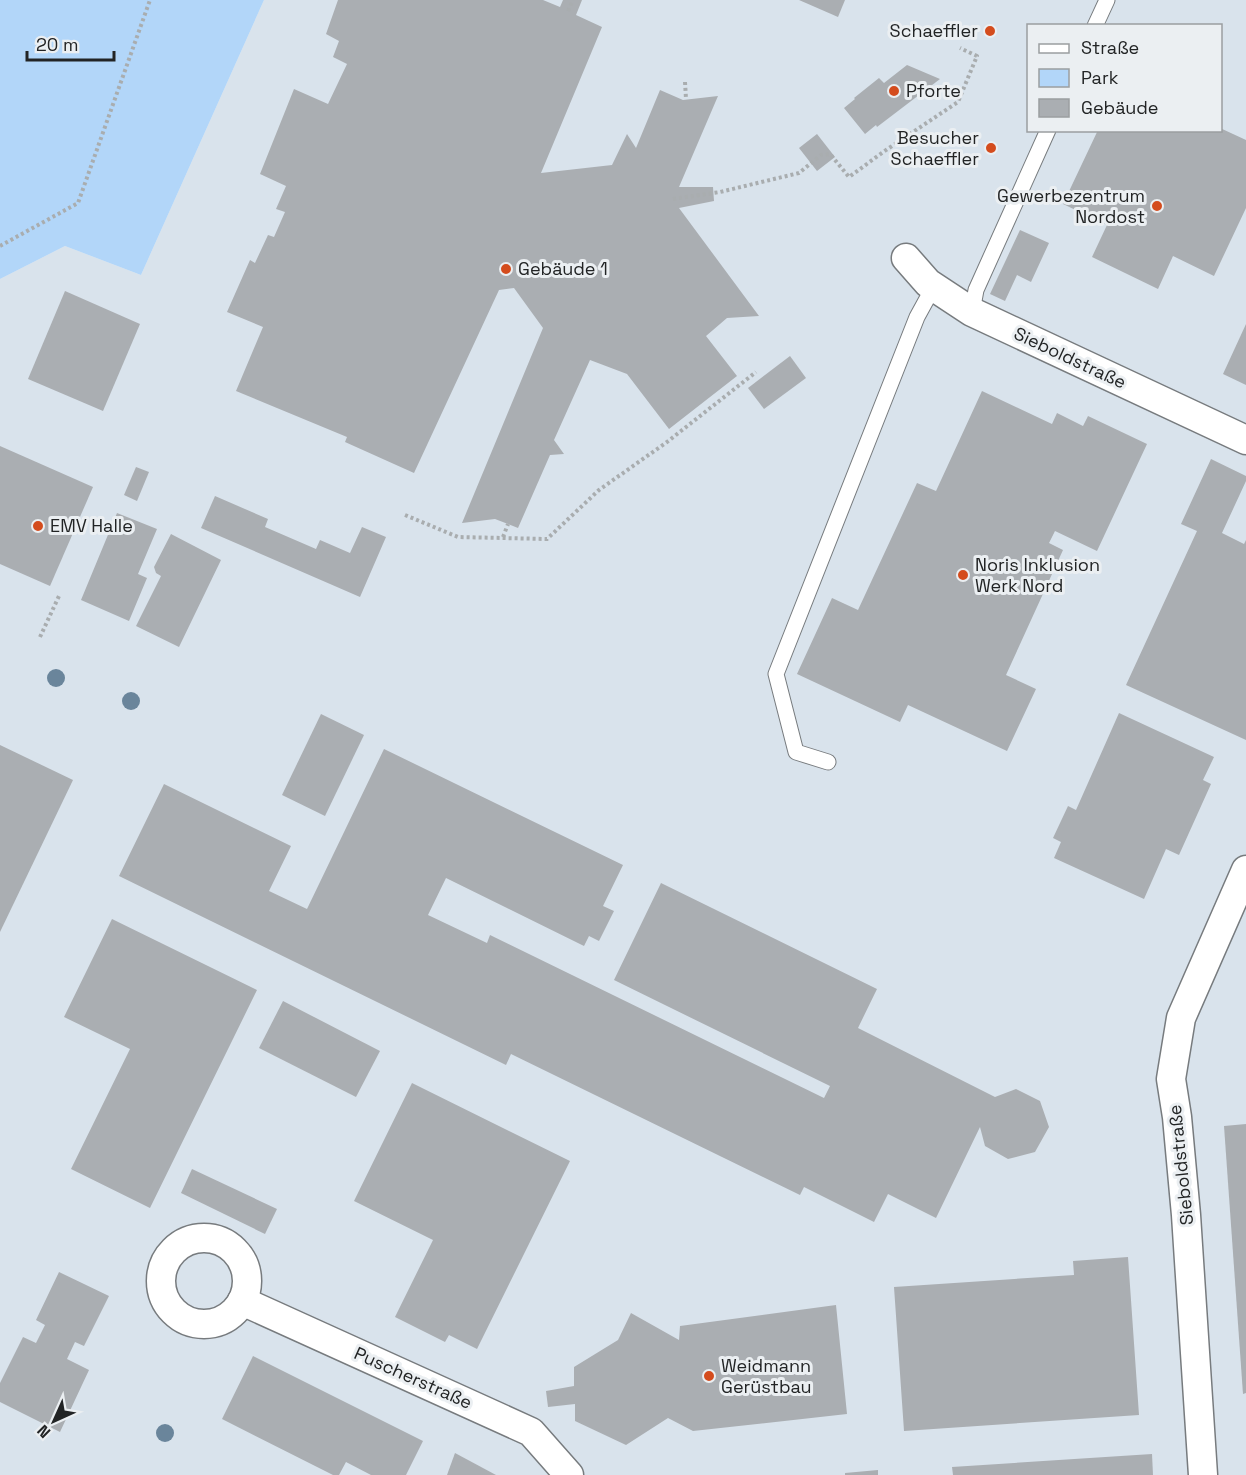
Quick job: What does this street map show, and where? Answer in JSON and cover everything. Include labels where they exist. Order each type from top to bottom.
[{"type":"street","name":"Sieboldstraße","points":[[906,258],[928,283],[972,312],[1246,440]]},
{"type":"street","name":"Sieboldstraße","points":[[1203,1475],[1186,1215],[1178,1117],[1172,1079],[1181,1018],[1246,870]]},
{"type":"street","name":"Puscherstraße","points":[[242,1301],[531,1432],[569,1475]]},
{"type":"lane","points":[[1096,24],[1107,0]]},
{"type":"lane","points":[[972,312],[976,290],[1047,132]]},
{"type":"lane","points":[[828,762],[796,752],[776,674],[917,317],[934,286]]},
{"type":"path","points":[[0,246],[78,203],[150,0]]},
{"type":"path","points":[[568,11],[573,0]]},
{"type":"path","points":[[673,199],[720,192],[799,173],[821,155],[830,154],[849,177],[958,102],[977,56],[960,48]]},
{"type":"path","points":[[685,82],[686,99]]},
{"type":"path","points":[[405,515],[458,537],[547,539],[599,490],[667,442],[756,372]]},
{"type":"path","points":[[503,537],[508,524]]},
{"type":"path","points":[[40,637],[59,596]]},
{"type":"shaded area","points":[[264,0],[1246,0],[1246,1475],[0,1475],[0,279],[65,246],[141,275]]},
{"type":"green space","points":[[0,0],[264,0],[141,275],[65,246],[0,279]]},
{"type":"building","name":"Gebäude 1","points":[[338,0],[543,0],[560,7],[563,0],[582,0],[576,15],[602,27],[541,173],[612,165],[627,134],[636,148],[660,90],[683,100],[718,96],[679,187],[713,187],[714,201],[679,208],[759,316],[727,318],[706,336],[737,376],[669,429],[627,374],[590,360],[554,440],[564,454],[550,455],[518,528],[495,519],[462,523],[543,328],[514,288],[499,290],[414,473],[345,442],[347,437],[236,391],[263,327],[227,312],[250,260],[255,263],[268,235],[274,237],[285,212],[276,209],[286,186],[260,174],[294,89],[328,104],[347,64],[333,57],[339,41],[326,34]]},
{"type":"building","points":[[799,0],[845,0],[838,17]]},
{"type":"building","name":"Pforte","points":[[907,65],[940,79],[865,134],[844,108],[879,78],[884,83]]},
{"type":"building","name":"Gewerbezentrum Nordost","points":[[1222,129],[1246,140],[1246,208],[1214,276],[1173,256],[1158,289],[1092,257],[1107,225],[1063,204],[1097,132],[1222,132]]},
{"type":"building","points":[[817,134],[835,157],[817,171],[799,148]]},
{"type":"building","points":[[1020,230],[1049,243],[1031,282],[1017,275],[1005,301],[990,294]]},
{"type":"building","points":[[65,291],[140,324],[103,411],[28,379]]},
{"type":"building","points":[[1246,324],[1246,385],[1223,374]]},
{"type":"building","points":[[790,356],[806,378],[764,409],[748,388]]},
{"type":"building","name":"Noris Inklusion Werk Nord","points":[[982,391],[1052,424],[1057,413],[1083,426],[1088,416],[1147,444],[1097,551],[1055,531],[1049,543],[1063,550],[1006,675],[1036,689],[1007,751],[908,705],[900,722],[797,674],[832,598],[858,610],[917,483],[936,491]]},
{"type":"building","name":"EMV Halle","points":[[0,446],[93,487],[50,586],[0,564]]},
{"type":"building","points":[[1211,459],[1246,476],[1246,481],[1222,533],[1244,544],[1246,540],[1246,740],[1126,685],[1197,531],[1181,524]]},
{"type":"building","points":[[136,467],[149,472],[137,501],[124,495]]},
{"type":"building","points":[[215,496],[268,519],[265,527],[316,549],[320,540],[350,553],[362,527],[386,537],[360,597],[201,528]]},
{"type":"building","points":[[117,513],[157,529],[138,574],[147,578],[129,621],[81,600]]},
{"type":"building","points":[[171,534],[221,560],[179,647],[136,626],[161,576],[156,573],[154,567]]},
{"type":"building","points":[[1119,713],[1214,757],[1203,780],[1211,784],[1179,855],[1166,849],[1144,899],[1054,858],[1061,842],[1053,838],[1068,806],[1076,810]]},
{"type":"building","points":[[321,714],[364,735],[325,816],[282,795]]},
{"type":"building","points":[[0,745],[73,780],[0,932]]},
{"type":"building","points":[[384,749],[623,865],[603,906],[614,911],[599,941],[589,936],[584,946],[446,878],[428,915],[487,943],[490,935],[824,1098],[830,1086],[614,980],[661,883],[877,989],[858,1028],[995,1097],[1016,1089],[1040,1101],[1049,1127],[1035,1152],[1008,1159],[985,1146],[980,1127],[936,1218],[888,1194],[874,1222],[804,1187],[800,1195],[511,1054],[506,1065],[119,876],[164,784],[291,846],[269,891],[307,909]]},
{"type":"building","points":[[112,919],[257,990],[150,1208],[71,1169],[130,1049],[64,1017]]},
{"type":"building","points":[[283,1001],[380,1051],[356,1097],[259,1048]]},
{"type":"building","points":[[412,1083],[570,1161],[477,1349],[449,1335],[445,1342],[395,1317],[433,1240],[354,1201]]},
{"type":"building","points":[[1246,1124],[1246,1393],[1243,1394],[1224,1126]]},
{"type":"building","points":[[192,1169],[277,1209],[265,1234],[181,1193]]},
{"type":"building","points":[[1128,1257],[1139,1415],[904,1431],[894,1287],[1074,1275],[1073,1261]]},
{"type":"building","points":[[59,1272],[109,1296],[84,1346],[75,1342],[67,1359],[89,1370],[60,1432],[0,1402],[0,1383],[23,1337],[36,1343],[45,1325],[36,1320]]},
{"type":"building","name":"Weidmann Gerüstbau","points":[[836,1305],[847,1414],[693,1431],[668,1418],[626,1445],[575,1421],[575,1404],[548,1407],[546,1391],[574,1386],[574,1367],[618,1340],[631,1313],[679,1340],[680,1326]]},
{"type":"building","points":[[253,1356],[423,1441],[406,1475],[371,1475],[346,1462],[339,1475],[333,1475],[222,1419]]},
{"type":"building","points":[[455,1453],[496,1475],[447,1475]]},
{"type":"building","points":[[1152,1454],[1153,1475],[953,1475],[952,1467]]},
{"type":"building","points":[[878,1470],[878,1475],[845,1475],[845,1473]]},
{"type":"place","name":"Schaeffler","points":[[990,31]]},
{"type":"place","name":"Pforte","points":[[894,91]]},
{"type":"place","name":"Besucher Schaeffler","points":[[991,148]]},
{"type":"place","name":"Gewerbezentrum Nordost","points":[[1157,206]]},
{"type":"place","name":"Gebäude 1","points":[[506,269]]},
{"type":"place","name":"EMV Halle","points":[[38,526]]},
{"type":"place","name":"Noris Inklusion Werk Nord","points":[[963,575]]},
{"type":"place","name":"Weidmann Gerüstbau","points":[[709,1376]]}]
